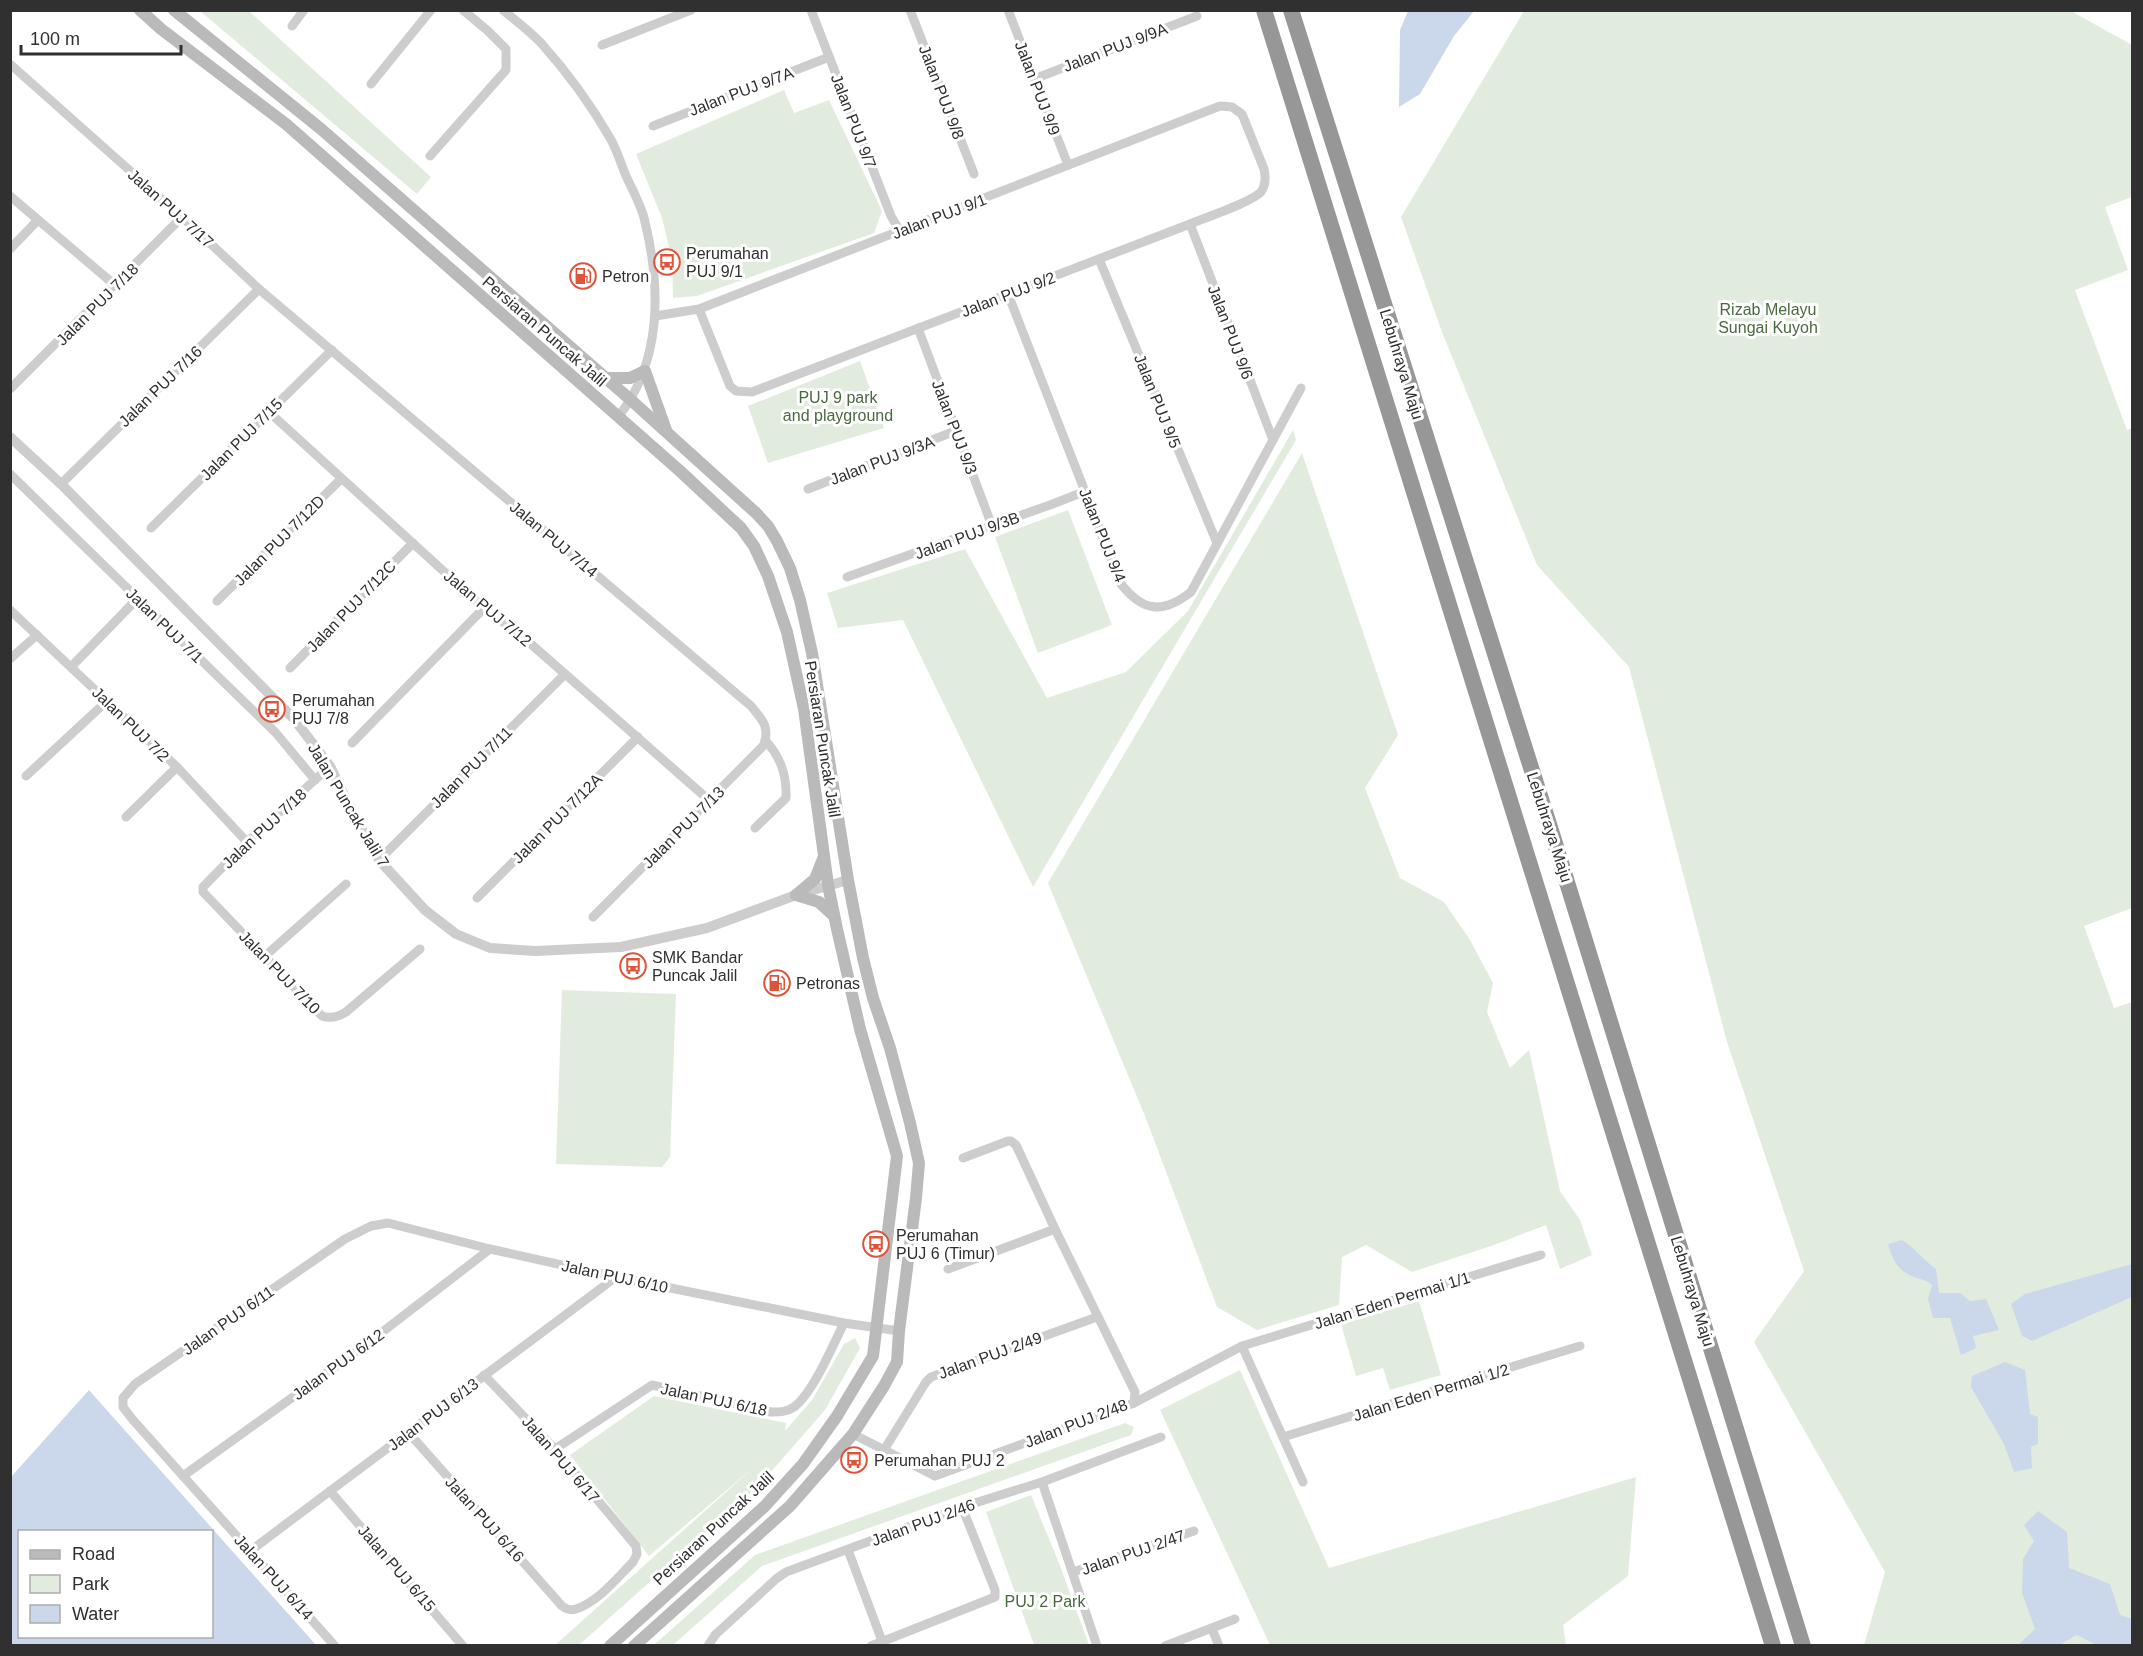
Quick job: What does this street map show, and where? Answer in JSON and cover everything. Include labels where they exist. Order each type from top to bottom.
[{"type":"highway","name":"Lebuhraya Maju","points":[[1264,10],[1773,1646]]},
{"type":"highway","name":"Lebuhraya Maju","points":[[1291,10],[1553,837],[1803,1646]]},
{"type":"main road","name":"Persiaran Puncak Jalil","points":[[140,10],[286,124],[680,471],[741,528],[754,546],[768,576],[787,632],[804,710],[834,916],[860,1029],[897,1156],[873,1356],[837,1416],[803,1464],[765,1506],[610,1646]]},
{"type":"main road","name":"Persiaran Puncak Jalil","points":[[174,10],[321,129],[632,400],[762,520],[777,541],[790,568],[812,653],[848,880],[873,998],[890,1048],[919,1163],[897,1362],[853,1434],[790,1506],[634,1646]]},
{"type":"main road","points":[[605,378],[630,378],[645,371],[667,434]]},
{"type":"main road","points":[[796,895],[815,879],[824,855]]},
{"type":"main road","points":[[796,895],[819,902],[834,916]]},
{"type":"street","points":[[292,26],[304,10]]},
{"type":"street","points":[[371,84],[431,10]]},
{"type":"street","points":[[430,156],[506,70],[506,49],[463,10]]},
{"type":"street","points":[[503,10],[540,42],[578,88],[611,140],[645,220],[654,271],[655,316],[652,344],[645,371],[632,400],[618,417]]},
{"type":"street","points":[[602,45],[691,10]]},
{"type":"street","name":"Jalan PUJ 9/7","points":[[811,10],[891,216],[900,231]]},
{"type":"street","name":"Jalan PUJ 9/8","points":[[910,10],[974,174]]},
{"type":"street","name":"Jalan PUJ 9/9","points":[[1008,10],[1068,165]]},
{"type":"street","name":"Jalan PUJ 9/9A","points":[[1034,79],[1197,16]]},
{"type":"street","name":"Jalan PUJ 9/7A","points":[[653,126],[829,57]]},
{"type":"street","name":"Jalan PUJ 7/17","points":[[10,64],[259,289],[332,350]]},
{"type":"street","name":"Jalan PUJ 9/1","points":[[655,316],[699,309],[1220,106]]},
{"type":"street","name":"Jalan PUJ 9/2","points":[[699,309],[726,379],[736,391],[752,392],[1190,224],[1259,195],[1265,183],[1264,170],[1242,114],[1232,107],[1220,106]]},
{"type":"street","points":[[10,196],[116,286]]},
{"type":"street","name":"Jalan PUJ 7/18","points":[[10,389],[116,286],[182,217]]},
{"type":"street","points":[[10,249],[38,220]]},
{"type":"street","name":"Jalan PUJ 9/6","points":[[1190,224],[1273,440]]},
{"type":"street","name":"Jalan PUJ 9/5","points":[[1099,259],[1217,543]]},
{"type":"street","name":"Jalan PUJ 7/16","points":[[61,484],[259,289]]},
{"type":"street","name":"Jalan PUJ 9/4","points":[[1008,294],[1121,584],[1144,606],[1155,608],[1165,606],[1191,592],[1300,388]]},
{"type":"street","name":"Jalan PUJ 9/3","points":[[918,328],[992,526]]},
{"type":"street","name":"Jalan PUJ 7/15","points":[[151,528],[332,350]]},
{"type":"street","name":"Jalan PUJ 7/14","points":[[332,350],[751,706],[764,722],[766,737],[783,767],[786,787],[786,798],[754,828]]},
{"type":"street","name":"Jalan PUJ 7/12","points":[[268,412],[484,608],[565,674],[710,801]]},
{"type":"street","name":"Jalan PUJ 9/3A","points":[[808,489],[956,431]]},
{"type":"street","name":"Jalan Puncak Jalil 7","points":[[10,436],[61,484],[294,718],[330,766],[379,860],[425,910],[456,934],[490,948],[535,951],[621,947],[707,928],[796,895],[848,880]]},
{"type":"street","name":"Jalan PUJ 7/1","points":[[10,474],[276,733],[315,780]]},
{"type":"street","name":"Jalan PUJ 7/12D","points":[[217,601],[341,479]]},
{"type":"street","name":"Jalan PUJ 9/3B","points":[[847,578],[1086,491]]},
{"type":"street","name":"Jalan PUJ 7/12C","points":[[290,668],[413,543]]},
{"type":"street","points":[[71,667],[138,598]]},
{"type":"street","points":[[352,743],[484,608]]},
{"type":"street","name":"Jalan PUJ 7/2","points":[[10,610],[177,767],[247,842]]},
{"type":"street","points":[[10,659],[37,635]]},
{"type":"street","name":"Jalan PUJ 7/11","points":[[379,860],[565,674]]},
{"type":"street","points":[[26,776],[108,700]]},
{"type":"street","name":"Jalan PUJ 7/12A","points":[[477,898],[638,737]]},
{"type":"street","name":"Jalan PUJ 7/13","points":[[593,917],[764,745],[766,737]]},
{"type":"street","name":"Jalan PUJ 7/18","points":[[203,892],[203,887],[247,842],[330,766]]},
{"type":"street","points":[[126,817],[177,767]]},
{"type":"street","points":[[266,956],[345,884]]},
{"type":"street","name":"Jalan PUJ 7/10","points":[[203,892],[322,1016],[333,1018],[346,1012],[420,948]]},
{"type":"street","name":"Jalan PUJ 2/48","points":[[853,1434],[932,1476],[937,1476],[1134,1403],[1135,1392],[1016,1145],[1011,1141],[963,1158]]},
{"type":"street","name":"Jalan PUJ 6/10","points":[[336,1245],[371,1226],[388,1223],[616,1277],[844,1323],[899,1331]]},
{"type":"street","points":[[948,1269],[1055,1229]]},
{"type":"street","name":"Jalan PUJ 6/11","points":[[123,1398],[135,1384],[336,1245]]},
{"type":"street","name":"Jalan PUJ 6/12","points":[[183,1476],[368,1343],[490,1249]]},
{"type":"street","name":"Jalan Eden Permai 1/1","points":[[1134,1403],[1242,1346],[1541,1255]]},
{"type":"street","name":"Jalan PUJ 6/13","points":[[250,1551],[616,1277]]},
{"type":"street","name":"Jalan PUJ 2/49","points":[[884,1450],[931,1377],[1097,1317]]},
{"type":"street","name":"Jalan PUJ 6/18","points":[[555,1449],[652,1385],[771,1412],[788,1410],[801,1400],[820,1371],[844,1323]]},
{"type":"street","points":[[1242,1346],[1303,1482]]},
{"type":"street","name":"Jalan Eden Permai 1/2","points":[[1283,1437],[1580,1346]]},
{"type":"street","name":"Jalan PUJ 6/17","points":[[484,1375],[555,1449],[636,1546]]},
{"type":"street","name":"Jalan PUJ 6/14","points":[[123,1398],[123,1407],[133,1420],[335,1646]]},
{"type":"street","name":"Jalan PUJ 6/16","points":[[408,1432],[568,1610],[575,1610],[592,1599],[633,1562],[637,1554],[636,1546]]},
{"type":"street","name":"Jalan PUJ 2/46","points":[[708,1646],[715,1635],[780,1575],[962,1507],[1042,1482],[1161,1437]]},
{"type":"street","points":[[1042,1482],[1097,1646]]},
{"type":"street","name":"Jalan PUJ 6/15","points":[[330,1491],[463,1646]]},
{"type":"street","points":[[872,1646],[887,1642],[994,1597],[995,1590],[962,1507]]},
{"type":"street","name":"Jalan PUJ 2/47","points":[[1073,1572],[1194,1531]]},
{"type":"street","points":[[848,1550],[887,1642]]},
{"type":"street","points":[[1165,1646],[1235,1619]]},
{"type":"street","points":[[1212,1629],[1219,1646]]},
{"type":"green space","points":[[200,11],[249,11],[431,177],[417,194]]},
{"type":"green space","name":"Rizab Melayu Sungai Kuyoh","points":[[1524,11],[2071,11],[2132,45],[2132,197],[2105,207],[2128,270],[2075,290],[2127,430],[2132,428],[2132,908],[2084,926],[2114,1008],[2132,1002],[2132,1645],[1864,1645],[1885,1572],[1754,1342],[1804,1271],[1727,1042],[1629,667],[1537,565],[1442,332],[1401,217]]},
{"type":"green space","points":[[784,90],[794,113],[829,100],[882,211],[874,233],[697,296],[673,298],[672,260],[662,218],[636,154]]},
{"type":"green space","name":"PUJ 9 park and playground","points":[[860,361],[884,428],[768,463],[748,406]]},
{"type":"green space","points":[[1293,430],[1296,440],[1033,887],[903,620],[838,628],[827,593],[965,549],[1047,698],[1126,672],[1188,611]]},
{"type":"green space","points":[[1302,453],[1398,735],[1365,788],[1400,878],[1444,902],[1470,940],[1493,983],[1487,1012],[1510,1068],[1529,1050],[1560,1191],[1580,1220],[1592,1255],[1560,1269],[1546,1225],[1412,1272],[1366,1245],[1342,1257],[1339,1305],[1257,1330],[1217,1307],[1145,1116],[1048,883]]},
{"type":"green space","points":[[1068,510],[1112,625],[1038,653],[995,537]]},
{"type":"green space","points":[[562,990],[676,994],[670,1157],[662,1167],[556,1164]]},
{"type":"green space","points":[[1419,1301],[1441,1375],[1390,1390],[1383,1368],[1356,1376],[1341,1324]]},
{"type":"green space","points":[[855,1338],[860,1348],[825,1410],[762,1482],[579,1645],[554,1646],[753,1468],[649,1556],[570,1455],[654,1396],[786,1423],[785,1431],[812,1400],[844,1344]]},
{"type":"green space","points":[[1240,1370],[1329,1568],[1636,1477],[1628,1576],[1563,1625],[1566,1645],[1270,1645],[1160,1410]]},
{"type":"green space","points":[[1125,1423],[1134,1427],[1131,1435],[762,1566],[673,1645],[654,1645],[755,1555]]},
{"type":"green space","name":"PUJ 2 Park","points":[[1031,1495],[1089,1645],[1034,1645],[986,1512]]},
{"type":"water","points":[[1408,11],[1474,11],[1454,36],[1420,94],[1399,107],[1400,30]]},
{"type":"water","points":[[1902,1240],[1936,1269],[1939,1293],[1960,1293],[1970,1301],[1986,1299],[1999,1330],[1973,1336],[1976,1348],[1961,1355],[1950,1318],[1933,1318],[1928,1299],[1932,1285],[1903,1271],[1894,1260],[1888,1244]]},
{"type":"water","points":[[2132,1264],[2132,1297],[2032,1341],[2022,1336],[2011,1304],[2025,1294]]},
{"type":"water","points":[[2005,1362],[2025,1370],[2030,1414],[2038,1417],[2038,1444],[2031,1447],[2032,1468],[2014,1472],[2004,1444],[1971,1387],[1972,1376]]},
{"type":"water","points":[[89,1390],[316,1645],[11,1645],[11,1477]]},
{"type":"water","points":[[2038,1511],[2067,1532],[2069,1568],[2110,1584],[2120,1615],[2132,1619],[2132,1645],[2096,1645],[2077,1635],[2059,1645],[2018,1645],[2035,1629],[2022,1593],[2023,1559],[2034,1541],[2024,1525]]},
{"type":"place","name":"Perumahan PUJ 9/1","points":[[667,262]]},
{"type":"place","name":"Petron","points":[[583,276]]},
{"type":"place","name":"Perumahan PUJ 7/8","points":[[272,709]]},
{"type":"place","name":"SMK Bandar Puncak Jalil","points":[[633,966]]},
{"type":"place","name":"Petronas","points":[[777,983]]},
{"type":"place","name":"Perumahan PUJ 6 (Timur)","points":[[876,1244]]},
{"type":"place","name":"Perumahan PUJ 2","points":[[854,1460]]}]
